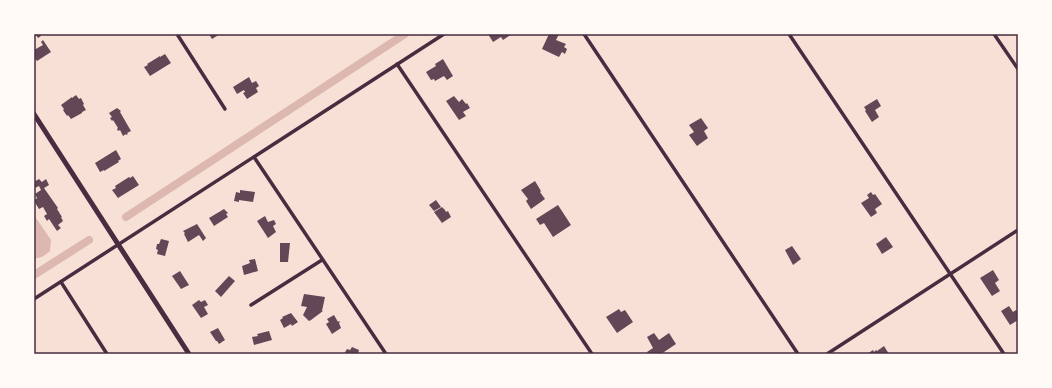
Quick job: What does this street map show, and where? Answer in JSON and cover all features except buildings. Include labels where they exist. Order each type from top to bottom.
[{"type":"main road","points":[[34,114],[189,354]]},
{"type":"street","points":[[177,34],[224,110]]},
{"type":"street","points":[[34,299],[444,34]]},
{"type":"street","points":[[584,34],[798,354]]},
{"type":"street","points":[[789,34],[1004,354]]},
{"type":"street","points":[[994,34],[1018,70]]},
{"type":"street","points":[[397,64],[592,354]]},
{"type":"street","points":[[254,157],[386,354]]},
{"type":"street","points":[[827,354],[1018,230]]},
{"type":"street","points":[[251,305],[322,260]]},
{"type":"street","points":[[61,282],[107,354]]},
{"type":"shaded area","points":[[34,215],[51,240],[50,251],[39,258],[34,258]]},
{"type":"waterway","points":[[126,217],[405,34]]},
{"type":"waterway","points":[[34,275],[89,240]]}]
